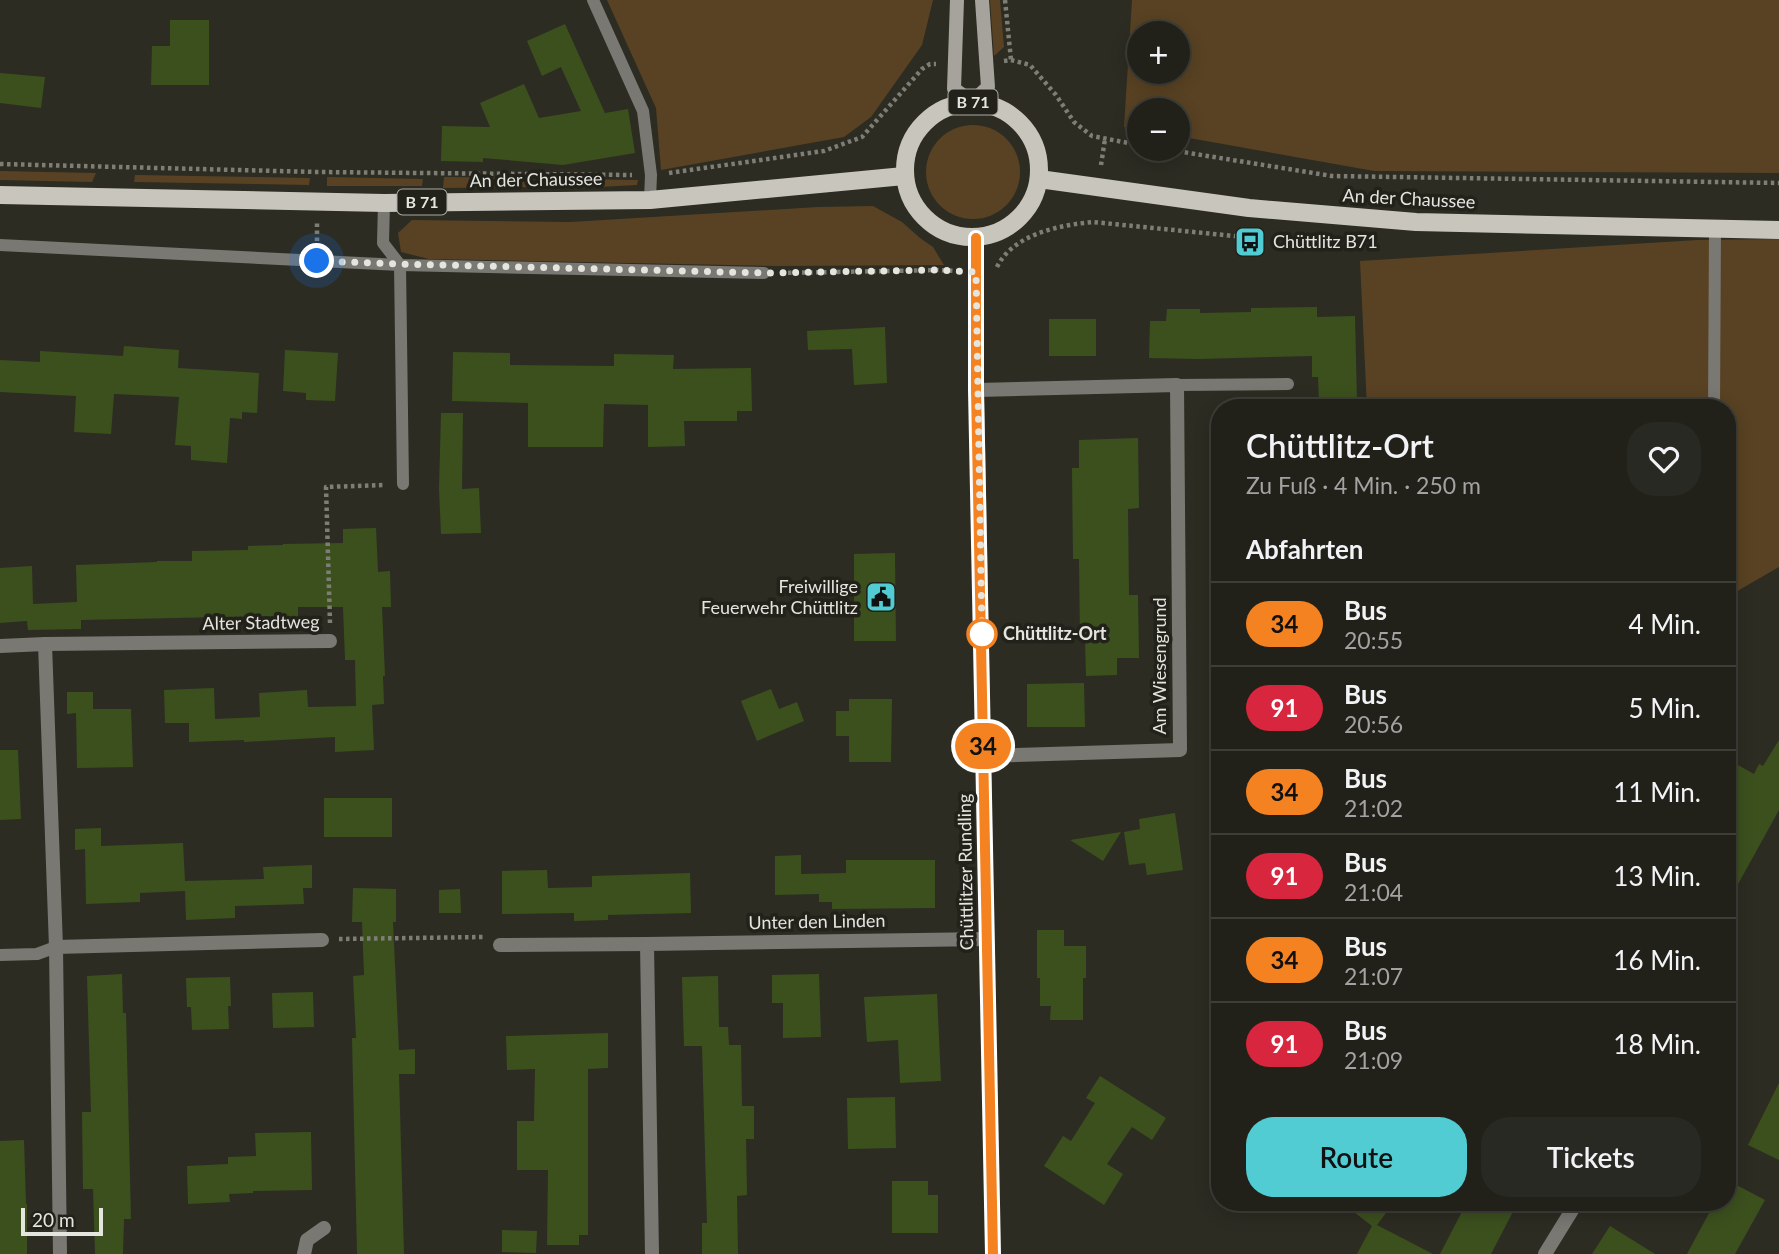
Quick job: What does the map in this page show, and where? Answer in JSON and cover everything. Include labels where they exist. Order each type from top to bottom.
[{"type":"main road","name":"B 71","points":[[904,176],[905,159],[911,141],[921,126],[935,114],[952,106],[972,102],[999,108],[1023,127],[1037,153],[1039,179]]},
{"type":"main road","name":"An der Chaussee","points":[[0,195],[384,203],[650,200],[904,176]]},
{"type":"main road","points":[[904,176],[917,210],[929,223],[944,232],[976,238],[999,232],[1017,220],[1031,203],[1039,179]]},
{"type":"main road","name":"An der Chaussee","points":[[1039,179],[1173,199],[1330,216],[1416,222],[1779,230]]},
{"type":"street","points":[[957,0],[954,89],[972,102],[988,87],[982,0]]},
{"type":"street","name":"Chüttlitzer Rundling","points":[[976,238],[976,390],[993,1254]]},
{"type":"street","points":[[976,390],[1177,385]]},
{"type":"street","name":"Am Wiesengrund","points":[[983,756],[1180,750],[1177,385]]},
{"type":"street","name":"Alter Stadtweg","points":[[0,646],[330,641]]},
{"type":"street","points":[[45,644],[56,947],[60,1254]]},
{"type":"street","name":"Unter den Linden","points":[[500,945],[987,939]]},
{"type":"street","points":[[56,947],[322,940]]},
{"type":"street","points":[[647,944],[652,1254]]},
{"type":"street","points":[[1545,1254],[1571,1211]]},
{"type":"street","points":[[304,1254],[307,1240],[324,1228]]},
{"type":"lane","points":[[593,0],[643,111],[650,200]]},
{"type":"lane","points":[[384,203],[383,243],[400,264],[403,484]]},
{"type":"lane","points":[[1714,399],[1715,229]]},
{"type":"lane","points":[[0,245],[400,264],[764,273]]},
{"type":"lane","points":[[1177,385],[1288,384]]},
{"type":"lane","points":[[0,955],[37,954],[56,947]]},
{"type":"path","points":[[1005,0],[1011,60]]},
{"type":"path","points":[[986,61],[1011,60],[1030,65],[1056,95],[1074,122],[1092,136],[1127,143]]},
{"type":"path","points":[[0,164],[317,172],[650,175],[824,151],[862,137],[922,69],[930,64],[955,62]]},
{"type":"path","points":[[1101,163],[1105,139]]},
{"type":"path","points":[[1190,153],[1332,176],[1779,183]]},
{"type":"path","points":[[993,275],[1002,257],[1025,239],[1069,224],[1093,222],[1244,237]]},
{"type":"path","points":[[764,273],[938,270],[976,272]]},
{"type":"path","name":"Alter Stadtweg","points":[[330,641],[326,487],[403,484]]},
{"type":"path","points":[[322,940],[487,937],[500,945]]},
{"type":"shaded area","points":[[607,0],[933,0],[922,45],[871,117],[844,137],[661,170],[656,108]]},
{"type":"shaded area","points":[[990,0],[1000,0],[1004,47],[994,56]]},
{"type":"shaded area","points":[[1132,0],[1779,0],[1779,173],[1374,171],[1190,138],[1190,98],[1127,98],[1127,127],[1124,127],[1127,79],[1127,84],[1190,84],[1190,21],[1131,21]]},
{"type":"shaded area","points":[[973,125],[991,128],[1006,139],[1017,154],[1020,172],[1017,190],[1006,205],[991,216],[973,219],[955,216],[940,205],[929,190],[926,172],[929,154],[940,139],[955,128]]},
{"type":"shaded area","points":[[0,171],[96,173],[92,182],[0,180]]},
{"type":"shaded area","points":[[135,175],[310,178],[309,185],[134,182]]},
{"type":"shaded area","points":[[327,177],[423,179],[422,186],[327,186]]},
{"type":"shaded area","points":[[444,177],[529,178],[529,187],[443,188]]},
{"type":"shaded area","points":[[562,179],[638,180],[637,185],[561,189]]},
{"type":"shaded area","points":[[873,206],[902,222],[933,247],[944,265],[779,266],[429,259],[401,252],[398,233],[412,220],[570,222]]},
{"type":"shaded area","points":[[1779,239],[1779,567],[1736,592],[1736,399],[1367,399],[1360,261],[1697,240]]},
{"type":"building","points":[[170,20],[209,20],[209,85],[151,85],[152,46],[170,46]]},
{"type":"building","points":[[565,24],[605,113],[628,109],[635,153],[563,165],[483,158],[483,162],[441,161],[442,126],[490,127],[480,103],[524,84],[539,118],[581,111],[561,67],[542,76],[527,41]]},
{"type":"building","points":[[0,73],[45,77],[41,108],[0,103]]},
{"type":"building","points":[[1317,307],[1317,317],[1355,316],[1357,399],[1319,399],[1318,377],[1312,377],[1312,356],[1149,358],[1150,321],[1166,321],[1167,309],[1200,309],[1200,313],[1251,312],[1251,308]]},
{"type":"building","points":[[1049,319],[1096,319],[1096,356],[1049,356]]},
{"type":"building","points":[[885,327],[887,383],[854,385],[852,349],[808,350],[807,331]]},
{"type":"building","points":[[124,346],[179,350],[178,368],[259,373],[257,413],[242,412],[242,419],[230,418],[227,463],[191,460],[191,446],[175,445],[179,397],[114,394],[111,434],[74,432],[76,396],[0,392],[0,360],[40,362],[40,351],[123,356]]},
{"type":"building","points":[[285,350],[338,353],[335,401],[306,400],[306,393],[283,391]]},
{"type":"building","points":[[453,352],[510,353],[510,365],[614,366],[614,354],[674,355],[673,369],[751,368],[752,411],[737,411],[737,421],[684,421],[685,446],[648,447],[648,405],[604,404],[603,447],[528,447],[528,403],[452,401]]},
{"type":"building","points":[[441,413],[463,413],[462,489],[479,488],[481,533],[441,534]]},
{"type":"building","points":[[1138,438],[1139,508],[1128,509],[1129,595],[1138,595],[1139,658],[1117,658],[1117,675],[1086,676],[1085,640],[1080,640],[1079,559],[1073,559],[1072,468],[1079,468],[1079,440]]},
{"type":"building","points":[[376,528],[378,572],[390,571],[391,607],[382,607],[384,704],[372,705],[374,750],[335,752],[335,737],[189,742],[189,723],[165,723],[164,690],[214,688],[215,719],[260,717],[259,693],[307,690],[308,707],[356,706],[355,660],[345,660],[343,607],[298,607],[298,618],[273,616],[81,620],[81,629],[28,630],[27,621],[0,623],[0,568],[32,566],[33,604],[77,602],[76,565],[192,561],[192,551],[248,550],[248,546],[283,544],[343,543],[343,529]]},
{"type":"building","name":"Freiwillige Feuerwehr Chüttlitz","points":[[895,553],[896,641],[854,641],[854,554]]},
{"type":"building","points":[[1084,683],[1085,727],[1027,727],[1027,684]]},
{"type":"building","points":[[771,689],[779,709],[797,702],[804,721],[757,741],[741,701]]},
{"type":"building","points":[[67,692],[93,692],[93,709],[131,709],[133,767],[77,768],[76,713],[67,714]]},
{"type":"building","points":[[849,699],[892,699],[891,762],[849,762],[849,736],[836,736],[836,711],[849,711]]},
{"type":"building","points":[[1779,740],[1779,810],[1736,888],[1736,764],[1754,774],[1759,764],[1763,766]]},
{"type":"building","points":[[0,750],[18,750],[21,819],[0,820]]},
{"type":"building","points":[[324,798],[392,798],[392,837],[324,837]]},
{"type":"building","points":[[1175,813],[1183,870],[1147,875],[1145,863],[1129,865],[1124,832],[1140,829],[1139,819]]},
{"type":"building","points":[[101,828],[101,846],[183,843],[185,881],[264,879],[263,867],[312,865],[312,888],[303,888],[304,904],[235,906],[235,918],[186,920],[185,891],[140,893],[140,902],[86,904],[85,849],[75,850],[75,829]]},
{"type":"building","points":[[1121,832],[1103,861],[1070,840]]},
{"type":"building","points":[[801,855],[801,874],[846,873],[846,860],[935,860],[935,908],[832,909],[832,902],[819,902],[819,894],[775,895],[775,856]]},
{"type":"building","points":[[547,870],[548,888],[592,887],[592,876],[690,873],[691,913],[608,915],[608,920],[574,921],[574,913],[502,914],[502,871]]},
{"type":"building","points":[[353,888],[396,889],[396,922],[393,922],[399,1050],[415,1049],[415,1074],[399,1074],[404,1254],[357,1254],[352,1038],[356,1038],[353,976],[364,975],[362,922],[352,922]]},
{"type":"building","points":[[460,889],[461,913],[439,913],[439,890]]},
{"type":"building","points":[[1037,930],[1064,930],[1064,946],[1086,946],[1083,1020],[1050,1020],[1051,1006],[1040,1006]]},
{"type":"building","points":[[122,974],[123,1013],[126,1013],[131,1219],[124,1219],[123,1254],[95,1254],[93,1189],[83,1189],[82,1112],[91,1112],[87,976]]},
{"type":"building","points":[[819,974],[821,1037],[783,1038],[783,1003],[772,1003],[772,975]]},
{"type":"building","points":[[718,976],[719,1027],[728,1027],[729,1045],[741,1045],[742,1106],[754,1106],[754,1139],[746,1139],[747,1195],[737,1196],[738,1254],[702,1254],[702,1223],[707,1223],[702,1046],[684,1046],[682,977]]},
{"type":"building","points":[[230,977],[229,1029],[192,1030],[191,1007],[187,1007],[186,978]]},
{"type":"building","points":[[313,992],[314,1027],[273,1028],[272,993]]},
{"type":"building","points":[[937,994],[941,1081],[900,1083],[898,1040],[867,1042],[864,997]]},
{"type":"building","points":[[608,1033],[608,1068],[588,1069],[588,1235],[579,1235],[579,1245],[547,1245],[548,1170],[517,1170],[517,1121],[534,1121],[535,1069],[507,1070],[506,1036]]},
{"type":"building","points":[[1100,1076],[1166,1118],[1152,1140],[1132,1127],[1107,1164],[1123,1174],[1104,1205],[1044,1166],[1063,1136],[1071,1141],[1095,1103],[1086,1098]]},
{"type":"building","points":[[1779,1083],[1779,1160],[1748,1145]]},
{"type":"building","points":[[895,1097],[896,1148],[848,1149],[847,1098]]},
{"type":"building","points":[[311,1132],[312,1190],[253,1191],[229,1194],[230,1202],[188,1204],[187,1166],[228,1164],[228,1157],[256,1156],[255,1133]]},
{"type":"building","points":[[24,1140],[27,1254],[0,1254],[0,1141]]},
{"type":"building","points":[[892,1181],[928,1181],[928,1195],[938,1195],[938,1233],[892,1233]]},
{"type":"building","points":[[1736,1185],[1765,1200],[1735,1254],[1687,1254],[1710,1211],[1736,1211]]},
{"type":"building","points":[[1353,1211],[1387,1211],[1377,1225],[1433,1254],[1357,1254],[1372,1226]]},
{"type":"building","points":[[1462,1211],[1513,1211],[1491,1254],[1440,1254]]},
{"type":"building","points":[[1610,1226],[1655,1254],[1592,1254]]},
{"type":"building","points":[[502,1230],[537,1231],[536,1253],[502,1252]]},
{"type":"bus line","name":"34","points":[[976,238],[976,390],[993,1254]]},
{"type":"place","name":"Chüttlitz B71","points":[[1250,242]]},
{"type":"place","name":"Freiwillige Feuerwehr Chüttlitz","points":[[881,597]]},
{"type":"place","name":"Chüttlitz-Ort","points":[[982,634]]},
{"type":"route","points":[[317,261],[764,273],[938,270],[976,272],[982,634]]}]
